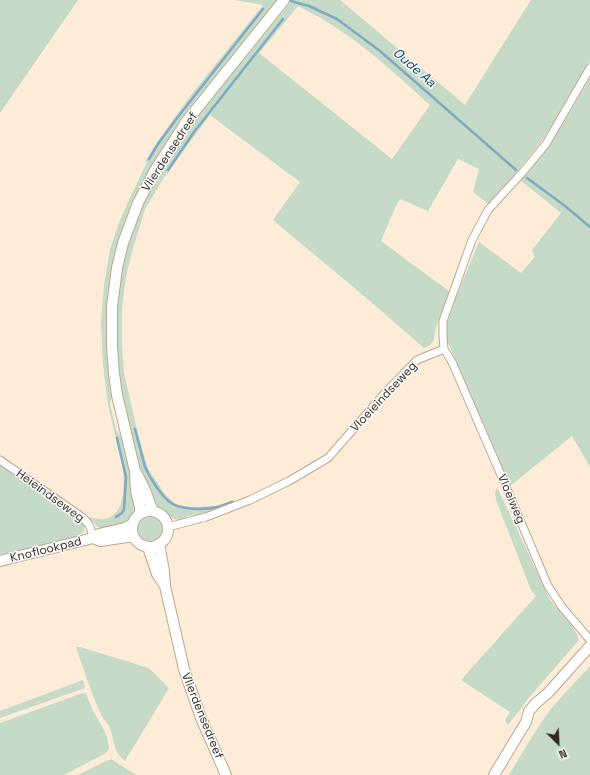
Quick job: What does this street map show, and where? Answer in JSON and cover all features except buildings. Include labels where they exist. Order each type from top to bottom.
[{"type":"main road","name":"Vlierdensedreef","points":[[140,514],[136,491],[135,471],[114,374],[112,346],[112,306],[117,268],[123,243],[138,203],[154,172],[182,128],[284,0]]},
{"type":"main road","name":"Vlierdensedreef","points":[[135,471],[145,490],[153,511]]},
{"type":"main road","points":[[148,511],[153,511],[163,516],[168,527],[166,537],[156,546],[143,546],[138,542],[132,533],[134,520],[140,514],[148,511]]},
{"type":"main road","name":"Knoflookpad","points":[[0,561],[93,538],[99,534],[125,528],[133,524]]},
{"type":"main road","name":"Knoflookpad","points":[[93,538],[100,541],[134,537]]},
{"type":"main road","name":"Vlierdensedreef","points":[[159,544],[165,586],[184,669],[201,718],[226,775]]},
{"type":"main road","name":"Vlierdensedreef","points":[[148,547],[157,574],[165,586]]},
{"type":"main road","points":[[494,775],[526,722],[529,711],[548,693],[590,646]]},
{"type":"street","points":[[444,349],[443,321],[472,240],[488,210],[546,144],[590,68]]},
{"type":"street","name":"Vloeieindseweg","points":[[168,527],[206,517],[250,500],[289,481],[328,458],[384,394],[417,360],[444,349]]},
{"type":"street","name":"Vloeiweg","points":[[444,349],[452,362],[548,586],[562,607],[590,640]]},
{"type":"street","name":"Heieindseweg","points":[[0,460],[88,522],[93,538]]},
{"type":"green space","points":[[0,0],[78,0],[0,113]]},
{"type":"green space","points":[[235,0],[278,0],[168,142],[153,164],[133,200],[116,249],[108,291],[106,321],[110,377],[113,392],[110,404],[116,430],[123,439],[131,469],[137,509],[125,525],[101,529],[89,517],[105,519],[117,512],[122,498],[124,483],[123,469],[108,405],[103,364],[101,322],[104,286],[110,249],[120,220],[147,162],[145,161],[188,99],[263,5]]},
{"type":"green space","points":[[292,0],[340,0],[465,105],[531,0],[590,0],[590,61],[561,112],[541,142],[490,205],[473,192],[479,169],[458,159],[428,211],[400,199],[395,208],[381,241],[450,292],[436,327],[434,340],[429,346],[424,348],[273,220],[300,182],[210,115],[165,176],[145,209],[126,276],[122,308],[124,373],[138,434],[148,469],[165,494],[178,505],[192,507],[218,506],[233,500],[234,504],[210,514],[187,516],[187,518],[179,520],[174,519],[153,504],[139,463],[123,401],[116,347],[115,315],[123,261],[137,215],[155,178],[177,144],[216,93]],"holes":[[[298,6],[334,26],[368,51],[430,105],[392,159],[259,53]]]},
{"type":"green space","points":[[590,78],[590,467],[572,436],[510,486],[447,340],[447,324],[457,295],[479,242],[521,273],[535,257],[532,250],[561,213],[520,180],[541,157],[550,144]]},
{"type":"green space","points":[[0,464],[85,524],[84,531],[79,535],[79,537],[0,556]]},
{"type":"green space","points":[[497,487],[550,600],[571,625],[579,640],[532,694],[508,725],[505,720],[510,712],[461,680],[536,596],[531,590],[496,500],[495,493]]},
{"type":"green space","points":[[150,517],[159,520],[162,529],[159,538],[150,541],[141,538],[138,529],[141,520]]},
{"type":"green space","points":[[76,647],[149,668],[169,688],[125,761],[114,746],[110,728],[96,704]]},
{"type":"green space","points":[[590,666],[590,775],[509,775],[550,710]]},
{"type":"green space","points":[[83,680],[85,688],[0,718],[0,711]]},
{"type":"green space","points":[[86,693],[93,711],[107,737],[109,749],[106,753],[64,775],[0,775],[0,723]]},
{"type":"green space","points":[[111,759],[136,775],[78,775],[106,761]]},
{"type":"waterway","name":"Oude Aa","points":[[287,0],[309,6],[337,19],[380,51],[516,170]]},
{"type":"waterway","points":[[149,159],[177,118],[263,9]]},
{"type":"waterway","points":[[168,170],[194,132],[283,19]]},
{"type":"waterway","name":"Oude Aa","points":[[527,178],[565,206],[590,227]]},
{"type":"waterway","points":[[135,429],[145,467],[167,500],[181,507],[200,509],[223,506],[232,502]]},
{"type":"waterway","points":[[116,517],[122,513],[124,509],[126,477],[117,438]]}]
